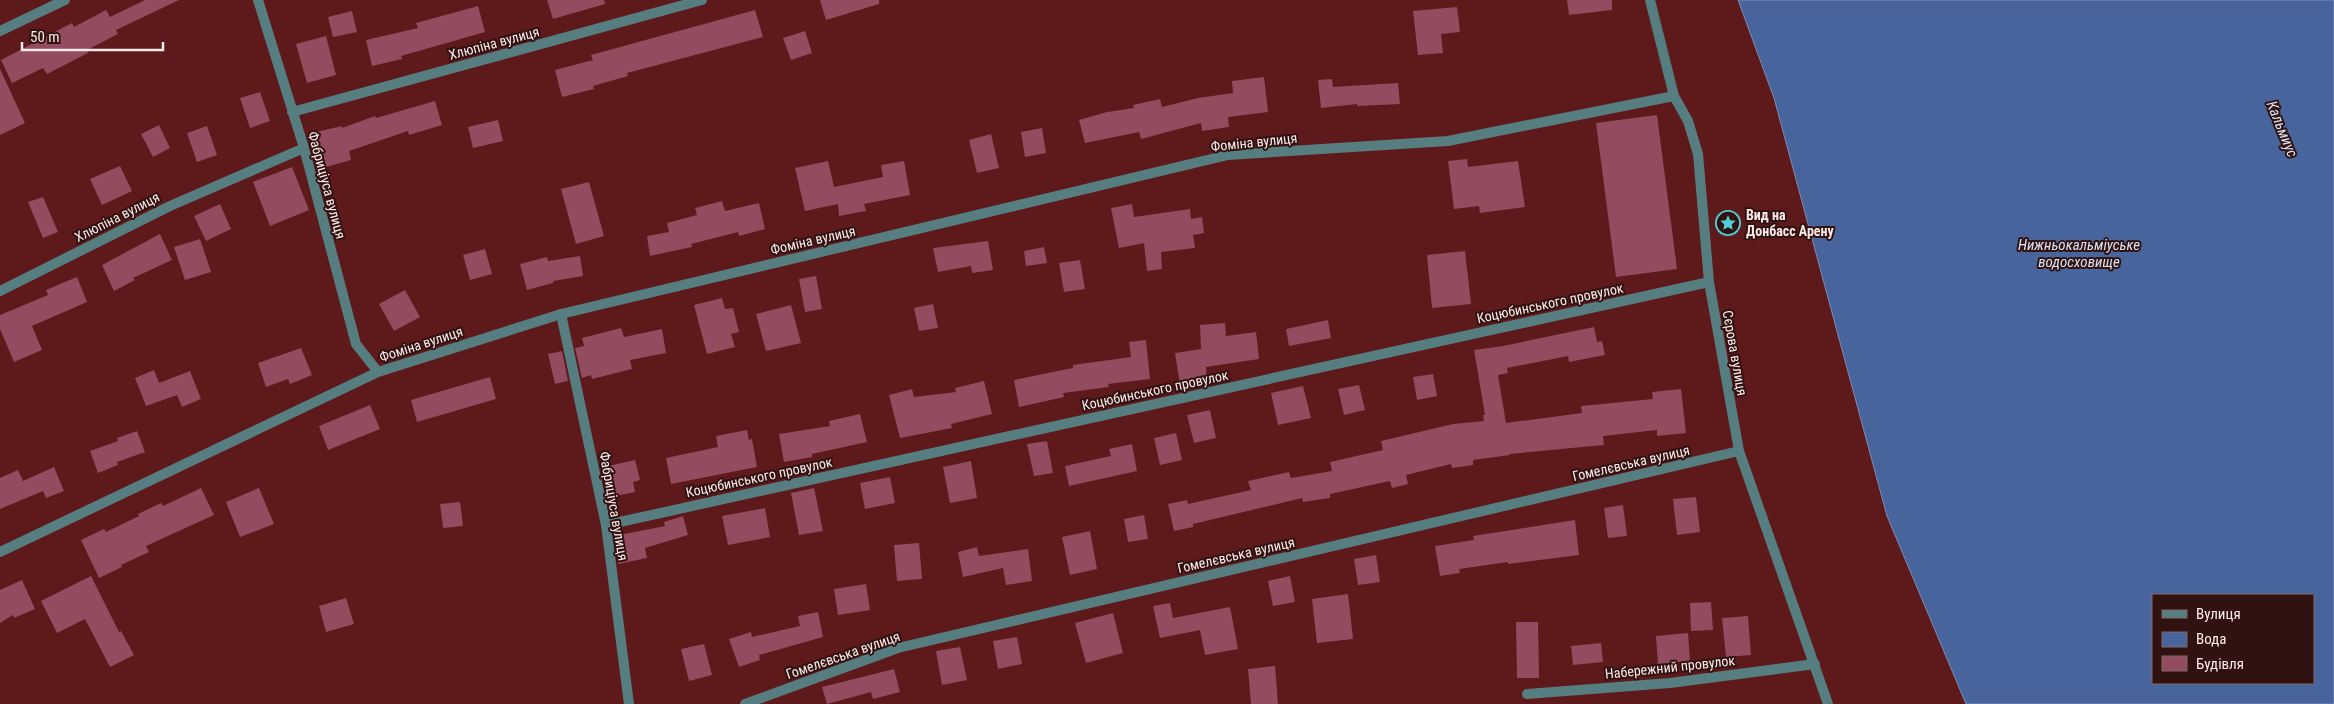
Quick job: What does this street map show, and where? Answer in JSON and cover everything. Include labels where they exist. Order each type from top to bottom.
[{"type":"street","points":[[0,31],[65,0]]},
{"type":"street","name":"Фабриціуса вулиця","points":[[258,0],[304,148],[356,344],[378,372]]},
{"type":"street","name":"Хлюпіна вулиця","points":[[292,112],[702,0]]},
{"type":"street","name":"Сєрова вулиця","points":[[1650,0],[1674,96],[1688,120],[1698,154],[1709,282],[1739,452],[1828,704]]},
{"type":"street","name":"Фоміна вулиця","points":[[0,552],[378,372],[561,314],[1228,155],[1448,141],[1674,96]]},
{"type":"street","name":"Хлюпіна вулиця","points":[[0,291],[170,206],[304,148]]},
{"type":"street","name":"Коцюбинського провулок","points":[[606,525],[1709,282]]},
{"type":"street","name":"Фабриціуса вулиця","points":[[561,314],[606,525],[629,704]]},
{"type":"street","name":"Гомелєвська вулиця","points":[[746,704],[898,648],[1739,452]]},
{"type":"street","name":"Набережний провулок","points":[[1527,694],[1670,683],[1815,664]]},
{"type":"water","name":"Нижньокальміуське водосховище","points":[[1738,0],[2334,0],[2334,704],[1966,704],[1887,516],[1774,98]]},
{"type":"building","points":[[145,0],[179,0],[116,30],[118,34],[87,50],[88,53],[47,74],[43,68],[12,83],[1,60],[72,23],[74,27],[106,10],[110,17]]},
{"type":"building","points":[[547,0],[604,0],[605,4],[553,19]]},
{"type":"building","points":[[820,0],[879,0],[879,4],[826,20]]},
{"type":"building","points":[[1567,0],[1612,0],[1612,10],[1569,15]]},
{"type":"building","points":[[478,6],[485,32],[401,56],[402,59],[372,66],[366,40],[418,28],[416,23]]},
{"type":"building","points":[[1457,7],[1460,32],[1441,34],[1443,53],[1418,55],[1413,11]]},
{"type":"building","points":[[755,10],[763,37],[627,73],[628,76],[593,86],[594,89],[562,97],[555,70],[593,60],[591,55]]},
{"type":"building","points":[[352,11],[357,32],[333,37],[328,17]]},
{"type":"building","points":[[805,31],[812,53],[791,60],[783,38]]},
{"type":"building","points":[[326,36],[336,75],[307,83],[296,44]]},
{"type":"building","points":[[0,69],[25,123],[0,135]]},
{"type":"building","points":[[1264,77],[1268,112],[1228,117],[1229,127],[1202,131],[1201,123],[1141,139],[1139,132],[1085,143],[1079,120],[1107,112],[1134,108],[1133,105],[1160,99],[1162,107],[1198,98],[1233,93],[1232,81]]},
{"type":"building","points":[[1332,79],[1333,87],[1398,83],[1400,104],[1357,106],[1357,104],[1321,108],[1318,80]]},
{"type":"building","points":[[260,92],[270,121],[250,128],[240,98]]},
{"type":"building","points":[[435,101],[442,125],[409,135],[408,131],[349,151],[351,160],[326,167],[316,132],[342,126],[342,128],[375,116],[376,118]]},
{"type":"building","points":[[1657,115],[1677,269],[1616,277],[1596,123]]},
{"type":"building","points":[[498,120],[503,141],[473,148],[468,127]]},
{"type":"building","points":[[159,125],[170,148],[153,157],[141,134]]},
{"type":"building","points":[[207,126],[217,155],[197,162],[187,133]]},
{"type":"building","points":[[1042,128],[1046,153],[1025,157],[1021,132]]},
{"type":"building","points":[[991,134],[999,168],[977,173],[969,140]]},
{"type":"building","points":[[1467,159],[1468,167],[1518,161],[1525,207],[1480,213],[1479,206],[1454,209],[1448,161]]},
{"type":"building","points":[[828,161],[834,187],[883,177],[881,165],[904,161],[910,195],[864,204],[866,211],[839,216],[838,204],[805,211],[795,168]]},
{"type":"building","points":[[120,166],[132,191],[102,205],[90,179]]},
{"type":"building","points":[[292,167],[309,210],[270,226],[253,182]]},
{"type":"building","points":[[589,182],[604,236],[576,244],[561,189]]},
{"type":"building","points":[[43,197],[58,232],[43,238],[28,202]]},
{"type":"building","points":[[722,201],[725,211],[759,203],[765,229],[739,236],[738,232],[691,244],[692,247],[650,256],[647,236],[669,232],[667,223],[697,215],[695,208]]},
{"type":"building","points":[[220,204],[231,229],[206,241],[194,216]]},
{"type":"building","points":[[1132,204],[1134,217],[1190,209],[1191,219],[1202,217],[1204,233],[1193,235],[1195,248],[1161,252],[1162,269],[1147,271],[1144,243],[1119,248],[1111,208]]},
{"type":"building","points":[[160,234],[172,260],[133,278],[135,280],[114,291],[102,265]]},
{"type":"building","points":[[200,239],[211,272],[185,280],[174,247]]},
{"type":"building","points":[[988,241],[993,270],[972,273],[971,266],[938,272],[933,248]]},
{"type":"building","points":[[1044,247],[1047,263],[1026,266],[1024,251]]},
{"type":"building","points":[[485,249],[492,274],[470,280],[463,255]]},
{"type":"building","points":[[1465,251],[1471,304],[1432,308],[1427,255]]},
{"type":"building","points":[[580,256],[583,276],[553,281],[553,283],[527,290],[520,264],[547,257],[548,261]]},
{"type":"building","points":[[1080,260],[1085,289],[1064,292],[1059,263]]},
{"type":"building","points":[[816,276],[822,309],[805,312],[799,279]]},
{"type":"building","points":[[77,277],[87,302],[32,326],[42,350],[14,362],[0,329],[0,315],[48,295],[46,290]]},
{"type":"building","points":[[405,290],[420,317],[394,331],[379,304]]},
{"type":"building","points":[[722,298],[725,309],[733,308],[739,332],[731,334],[735,347],[707,354],[694,305]]},
{"type":"building","points":[[933,304],[938,328],[919,331],[914,308]]},
{"type":"building","points":[[791,305],[801,343],[766,351],[756,314]]},
{"type":"building","points":[[1328,320],[1331,338],[1289,346],[1286,329]]},
{"type":"building","points":[[1225,323],[1226,336],[1256,332],[1259,359],[1206,367],[1207,380],[1180,384],[1175,353],[1201,349],[1200,325]]},
{"type":"building","points":[[1594,327],[1597,342],[1602,341],[1605,355],[1569,362],[1568,356],[1507,368],[1508,373],[1498,375],[1506,423],[1582,413],[1581,406],[1653,399],[1652,392],[1681,389],[1686,433],[1657,436],[1657,430],[1603,436],[1604,445],[1509,454],[1473,460],[1473,465],[1452,468],[1451,464],[1406,475],[1408,484],[1392,488],[1390,481],[1330,494],[1330,498],[1303,502],[1302,498],[1193,524],[1193,527],[1174,531],[1168,504],[1187,500],[1188,504],[1251,490],[1248,481],[1289,472],[1291,478],[1332,471],[1330,462],[1383,450],[1381,441],[1453,424],[1484,421],[1483,415],[1485,415],[1474,350],[1503,346]]},
{"type":"building","points":[[621,328],[624,337],[662,329],[666,353],[630,360],[632,369],[592,379],[591,375],[582,378],[575,348],[584,346],[582,338]]},
{"type":"building","points":[[1146,340],[1150,379],[1108,384],[1109,387],[1063,393],[1064,397],[1019,407],[1014,380],[1073,368],[1073,365],[1131,357],[1129,342]]},
{"type":"building","points":[[301,348],[312,375],[290,384],[288,379],[266,387],[258,363]]},
{"type":"building","points":[[562,351],[568,381],[555,384],[548,354]]},
{"type":"building","points":[[154,370],[159,383],[190,371],[201,399],[182,407],[177,395],[146,406],[135,378]]},
{"type":"building","points":[[1433,374],[1437,396],[1417,400],[1413,377]]},
{"type":"building","points":[[490,377],[496,399],[417,422],[411,400]]},
{"type":"building","points":[[984,381],[992,414],[951,424],[952,428],[900,438],[889,395],[912,389],[914,397],[956,392],[955,388]]},
{"type":"building","points":[[1359,385],[1365,410],[1344,415],[1338,389]]},
{"type":"building","points":[[1303,386],[1311,418],[1278,425],[1271,393]]},
{"type":"building","points":[[370,405],[380,429],[328,450],[319,426]]},
{"type":"building","points":[[1210,410],[1216,438],[1194,443],[1187,415]]},
{"type":"building","points":[[860,414],[867,442],[812,454],[812,457],[784,462],[779,434],[830,426],[829,421]]},
{"type":"building","points":[[747,430],[749,440],[752,439],[757,467],[671,484],[666,458],[718,447],[716,436]]},
{"type":"building","points":[[137,431],[145,452],[117,462],[118,465],[98,473],[90,451],[118,441],[117,438]]},
{"type":"building","points":[[1176,433],[1182,460],[1160,465],[1154,438]]},
{"type":"building","points":[[1047,441],[1053,473],[1034,476],[1027,444]]},
{"type":"building","points":[[1132,444],[1137,471],[1069,486],[1065,466],[1111,456],[1109,449]]},
{"type":"building","points":[[635,460],[640,480],[633,482],[635,492],[611,497],[604,467]]},
{"type":"building","points":[[971,461],[977,498],[950,503],[943,467]]},
{"type":"building","points":[[54,467],[64,491],[46,498],[43,491],[0,509],[0,478],[18,470],[23,481]]},
{"type":"building","points":[[890,477],[895,503],[865,509],[860,483]]},
{"type":"building","points":[[201,488],[214,515],[146,546],[149,552],[99,578],[81,540],[104,529],[106,532],[161,503],[163,506]]},
{"type":"building","points":[[259,488],[274,524],[240,537],[226,502]]},
{"type":"building","points":[[814,488],[823,531],[799,535],[791,493]]},
{"type":"building","points":[[1696,497],[1700,532],[1677,535],[1673,499]]},
{"type":"building","points":[[460,502],[463,526],[443,528],[440,504]]},
{"type":"building","points":[[1623,505],[1627,536],[1608,538],[1604,508]]},
{"type":"building","points":[[765,508],[770,537],[728,545],[722,516]]},
{"type":"building","points":[[1144,515],[1148,539],[1128,542],[1124,519]]},
{"type":"building","points":[[683,516],[688,535],[645,548],[647,558],[618,564],[614,536],[665,526],[664,522]]},
{"type":"building","points":[[1575,520],[1579,555],[1459,569],[1460,573],[1440,576],[1435,546],[1474,540],[1473,536]]},
{"type":"building","points":[[1090,531],[1097,569],[1070,575],[1062,537]]},
{"type":"building","points":[[919,543],[922,579],[897,581],[894,545]]},
{"type":"building","points":[[977,547],[979,556],[1028,549],[1032,581],[1006,585],[1003,568],[963,577],[958,552]]},
{"type":"building","points":[[1376,555],[1380,582],[1358,585],[1354,559]]},
{"type":"building","points":[[91,576],[119,632],[121,631],[134,655],[110,667],[85,619],[57,633],[41,601]]},
{"type":"building","points":[[1290,576],[1295,602],[1273,606],[1268,581]]},
{"type":"building","points":[[22,580],[35,609],[14,618],[13,615],[0,623],[0,590]]},
{"type":"building","points":[[866,584],[870,610],[838,615],[834,589]]},
{"type":"building","points":[[1348,594],[1353,639],[1317,643],[1312,599]]},
{"type":"building","points":[[346,598],[354,624],[326,632],[319,606]]},
{"type":"building","points":[[1711,602],[1713,630],[1691,631],[1690,603]]},
{"type":"building","points":[[1170,603],[1173,618],[1230,607],[1238,649],[1205,655],[1200,630],[1160,638],[1153,606]]},
{"type":"building","points":[[818,612],[823,637],[759,655],[760,660],[739,667],[729,639],[751,632],[752,637],[800,626],[798,616]]},
{"type":"building","points":[[1113,613],[1123,653],[1086,663],[1075,623]]},
{"type":"building","points":[[1748,616],[1751,655],[1726,657],[1722,618]]},
{"type":"building","points":[[1516,622],[1538,622],[1539,678],[1517,678]]},
{"type":"building","points":[[1688,633],[1690,661],[1658,664],[1656,636]]},
{"type":"building","points":[[1017,637],[1022,664],[998,669],[993,641]]},
{"type":"building","points":[[1601,643],[1603,662],[1573,665],[1571,646]]},
{"type":"building","points":[[704,644],[712,675],[689,681],[681,649]]},
{"type":"building","points":[[960,647],[967,680],[942,685],[936,651]]},
{"type":"building","points":[[1275,666],[1278,704],[1251,704],[1248,669]]},
{"type":"building","points":[[894,669],[900,692],[873,699],[871,692],[827,704],[822,687]]},
{"type":"place","name":"Вид на Донбасс Арену","points":[[1728,223]]},
{"type":"water label","name":"Кальмиус","points":[[2282,129]]}]
